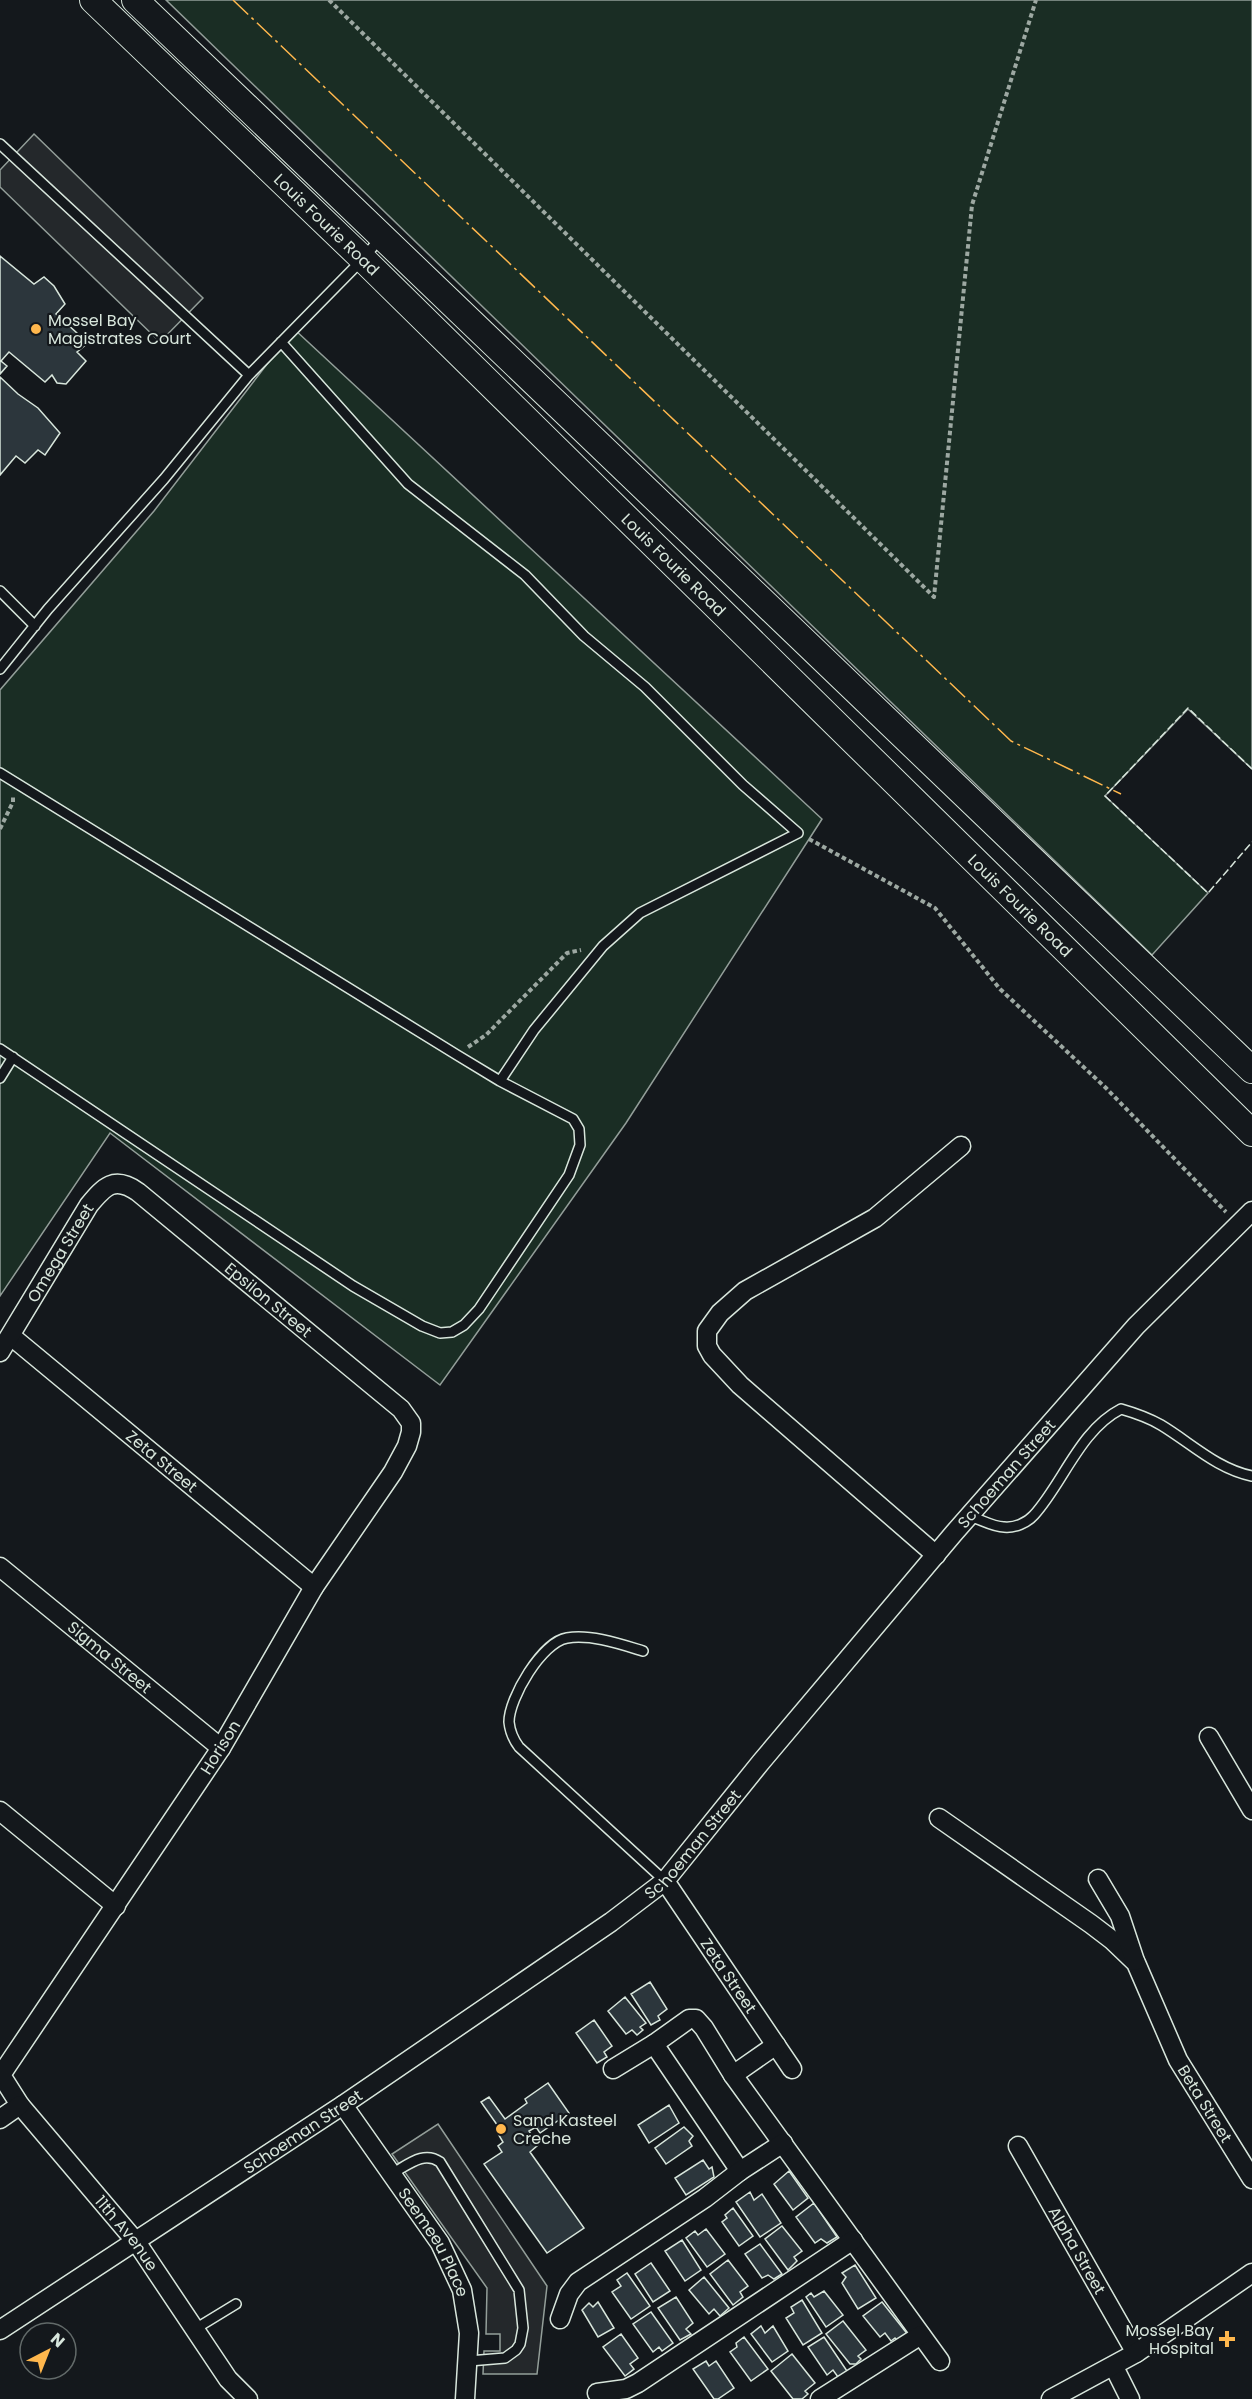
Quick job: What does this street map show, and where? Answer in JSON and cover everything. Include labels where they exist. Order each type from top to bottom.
[{"type":"main road","name":"Louis Fourie Road","points":[[93,0],[363,259],[1252,1133]]},
{"type":"main road","name":"Louis Fourie Road","points":[[135,0],[1252,1070]]},
{"type":"street","points":[[936,1555],[741,1385],[712,1355],[706,1331],[720,1313],[745,1291],[875,1218],[961,1146]]},
{"type":"street","name":"Omega Street","points":[[0,1352],[89,1205],[104,1188],[116,1183],[124,1184],[138,1192]]},
{"type":"street","name":"Epsilon Street","points":[[138,1192],[401,1409]]},
{"type":"street","name":"Schoeman Street","points":[[0,2331],[343,2105],[610,1922],[665,1881],[761,1762],[969,1516],[1136,1326],[1237,1223],[1252,1211]]},
{"type":"street","name":"Zeta Street","points":[[11,1336],[314,1587]]},
{"type":"street","name":"Horison","points":[[1,2074],[221,1748],[314,1587],[393,1472],[407,1446],[411,1423],[401,1409]]},
{"type":"street","name":"Sigma Street","points":[[0,1567],[221,1748]]},
{"type":"street","points":[[1209,1737],[1252,1810]]},
{"type":"street","points":[[0,1811],[116,1906]]},
{"type":"street","points":[[939,1818],[1091,1924],[1136,1964]]},
{"type":"street","name":"Beta Street","points":[[1098,1879],[1120,1916],[1136,1964],[1178,2060],[1252,2179]]},
{"type":"street","name":"Zeta Street","points":[[665,1881],[792,2069]]},
{"type":"street","points":[[613,2068],[654,2044],[688,2019],[696,2019],[733,2074],[940,2361]]},
{"type":"street","points":[[654,2044],[740,2171]]},
{"type":"street","points":[[733,2074],[776,2045]]},
{"type":"street","name":"11th Avenue","points":[[1,2074],[20,2105],[136,2243],[228,2379],[248,2399]]},
{"type":"street","points":[[0,2119],[20,2105]]},
{"type":"street","name":"Seemeeu Place","points":[[343,2105],[440,2243],[462,2290],[469,2333],[465,2399]]},
{"type":"street","points":[[560,2319],[568,2294],[578,2282],[783,2143]]},
{"type":"street","name":"Alpha Street","points":[[1018,2146],[1136,2353]]},
{"type":"street","points":[[597,2393],[626,2389],[638,2383],[853,2240]]},
{"type":"street","points":[[1051,2399],[1114,2367],[1252,2273]]},
{"type":"street","points":[[820,2399],[921,2335]]},
{"type":"street","points":[[1114,2367],[1130,2399]]},
{"type":"lane","points":[[0,144],[249,375]]},
{"type":"lane","points":[[0,669],[164,479],[249,375],[363,259],[381,237]]},
{"type":"lane","points":[[280,342],[408,484],[525,575],[584,636],[645,687],[743,785],[798,833],[640,913],[603,946],[534,1030],[500,1081]]},
{"type":"lane","points":[[0,591],[35,626]]},
{"type":"lane","points":[[0,773],[500,1081],[573,1119],[579,1129],[580,1145],[569,1175],[479,1309],[464,1325],[452,1332],[440,1333],[422,1326],[353,1286],[0,1049]]},
{"type":"lane","points":[[0,1078],[14,1058]]},
{"type":"lane","points":[[969,1516],[1004,1527],[1018,1526],[1032,1517],[1078,1449],[1112,1414],[1121,1408],[1159,1424],[1219,1465],[1252,1476]]},
{"type":"lane","points":[[643,1651],[609,1640],[565,1638],[541,1654],[517,1693],[509,1720],[512,1736],[519,1747],[665,1881]]},
{"type":"lane","points":[[391,2174],[421,2157],[429,2156],[440,2162],[519,2290],[523,2328],[520,2344],[516,2350],[505,2358],[469,2361]]},
{"type":"lane","points":[[195,2329],[236,2304]]},
{"type":"path","points":[[329,0],[934,597],[972,205],[1036,0]]},
{"type":"path","points":[[0,829],[13,802],[14,783]]},
{"type":"path","points":[[798,833],[935,908],[1000,989],[1106,1088],[1237,1223]]},
{"type":"path","points":[[457,1054],[486,1035],[567,953],[603,946]]},
{"type":"green space","points":[[166,0],[1252,0],[1252,769],[1188,709],[1105,796],[1208,893],[1152,955]]},
{"type":"green space","points":[[294,329],[822,819],[626,1123],[440,1385],[110,1133],[0,1296],[0,690],[154,511]]},
{"type":"shaded area","points":[[34,134],[203,298],[160,342],[0,187],[0,170]]},
{"type":"shaded area","points":[[438,2124],[547,2286],[537,2374],[483,2374],[484,2351],[500,2351],[500,2334],[486,2334],[487,2288],[392,2154]]},
{"type":"building","name":"Mossel Bay Magistrates Court","points":[[0,256],[34,284],[44,277],[54,286],[65,304],[56,314],[88,343],[77,352],[86,361],[66,384],[57,383],[52,375],[45,382],[9,352],[1,361],[7,366],[0,374]]},
{"type":"building","points":[[0,377],[38,408],[60,433],[45,455],[38,450],[25,463],[16,456],[0,475]]},
{"type":"building","points":[[650,1982],[667,2009],[658,2016],[660,2020],[651,2025],[631,1994]]},
{"type":"building","points":[[625,1997],[646,2023],[640,2027],[643,2030],[637,2035],[632,2030],[626,2034],[608,2011]]},
{"type":"building","points":[[594,2020],[612,2046],[604,2052],[607,2057],[597,2063],[576,2033]]},
{"type":"building","points":[[548,2083],[569,2113],[540,2133],[536,2127],[529,2131],[538,2145],[530,2152],[584,2228],[547,2253],[484,2164],[502,2152],[498,2146],[503,2142],[497,2132],[500,2129],[481,2102],[489,2097],[505,2119],[527,2103],[525,2099]]},
{"type":"building","points":[[669,2105],[679,2123],[649,2143],[638,2125]]},
{"type":"building","points":[[684,2127],[693,2136],[689,2141],[692,2146],[666,2164],[655,2148]]},
{"type":"building","points":[[703,2160],[709,2169],[712,2167],[714,2177],[686,2195],[675,2178]]},
{"type":"building","points":[[789,2171],[808,2198],[793,2210],[774,2184]]},
{"type":"building","points":[[750,2192],[754,2200],[762,2194],[781,2223],[760,2237],[736,2202]]},
{"type":"building","points":[[814,2203],[837,2237],[827,2243],[821,2239],[815,2243],[796,2217]]},
{"type":"building","points":[[733,2208],[753,2236],[739,2246],[722,2222],[727,2218],[725,2215]]},
{"type":"building","points":[[782,2226],[802,2251],[794,2257],[797,2261],[788,2270],[765,2239]]},
{"type":"building","points":[[706,2229],[725,2254],[707,2267],[686,2238],[695,2231],[698,2235]]},
{"type":"building","points":[[682,2240],[701,2270],[685,2281],[665,2251]]},
{"type":"building","points":[[760,2244],[782,2274],[774,2279],[768,2275],[762,2278],[745,2254]]},
{"type":"building","points":[[728,2260],[748,2286],[740,2292],[743,2297],[733,2305],[710,2274]]},
{"type":"building","points":[[651,2263],[670,2291],[653,2302],[635,2274]]},
{"type":"building","points":[[855,2265],[876,2298],[858,2309],[842,2283],[846,2277],[842,2273]]},
{"type":"building","points":[[627,2273],[650,2306],[631,2319],[612,2292],[621,2286],[617,2280]]},
{"type":"building","points":[[704,2277],[729,2308],[720,2316],[714,2309],[709,2314],[689,2290]]},
{"type":"building","points":[[824,2291],[843,2315],[826,2327],[806,2297],[811,2293],[814,2297]]},
{"type":"building","points":[[676,2297],[693,2323],[686,2329],[691,2334],[680,2340],[658,2308]]},
{"type":"building","points":[[802,2300],[822,2333],[803,2345],[786,2318],[794,2313],[791,2307]]},
{"type":"building","points":[[598,2302],[614,2328],[598,2337],[582,2310],[589,2303],[593,2307]]},
{"type":"building","points":[[882,2302],[909,2336],[900,2344],[895,2338],[891,2341],[885,2333],[880,2337],[863,2316]]},
{"type":"building","points":[[651,2312],[673,2343],[662,2351],[659,2347],[653,2352],[633,2324]]},
{"type":"building","points":[[843,2321],[866,2350],[858,2356],[861,2359],[856,2364],[850,2364],[826,2334]]},
{"type":"building","points":[[761,2326],[765,2333],[773,2326],[788,2351],[772,2362],[751,2334]]},
{"type":"building","points":[[621,2334],[638,2358],[630,2364],[634,2369],[625,2376],[603,2347]]},
{"type":"building","points":[[744,2337],[768,2369],[751,2381],[730,2352]]},
{"type":"building","points":[[824,2337],[847,2371],[838,2377],[833,2370],[827,2375],[808,2347]]},
{"type":"building","points":[[792,2354],[815,2383],[805,2391],[808,2394],[802,2399],[793,2399],[771,2371]]},
{"type":"building","points":[[706,2361],[709,2366],[716,2361],[734,2388],[718,2399],[714,2399],[693,2369]]},
{"type":"fence","points":[[1252,769],[1188,708],[1105,796],[1208,893],[1252,842]]},
{"type":"power","points":[[233,0],[1011,741],[1121,794]]},
{"type":"place","name":"Mossel Bay Magistrates Court","points":[[36,329]]},
{"type":"place","name":"Sand Kasteel Creche","points":[[501,2129]]},
{"type":"place","name":"Mossel Bay Hospital","points":[[1227,2339]]}]
